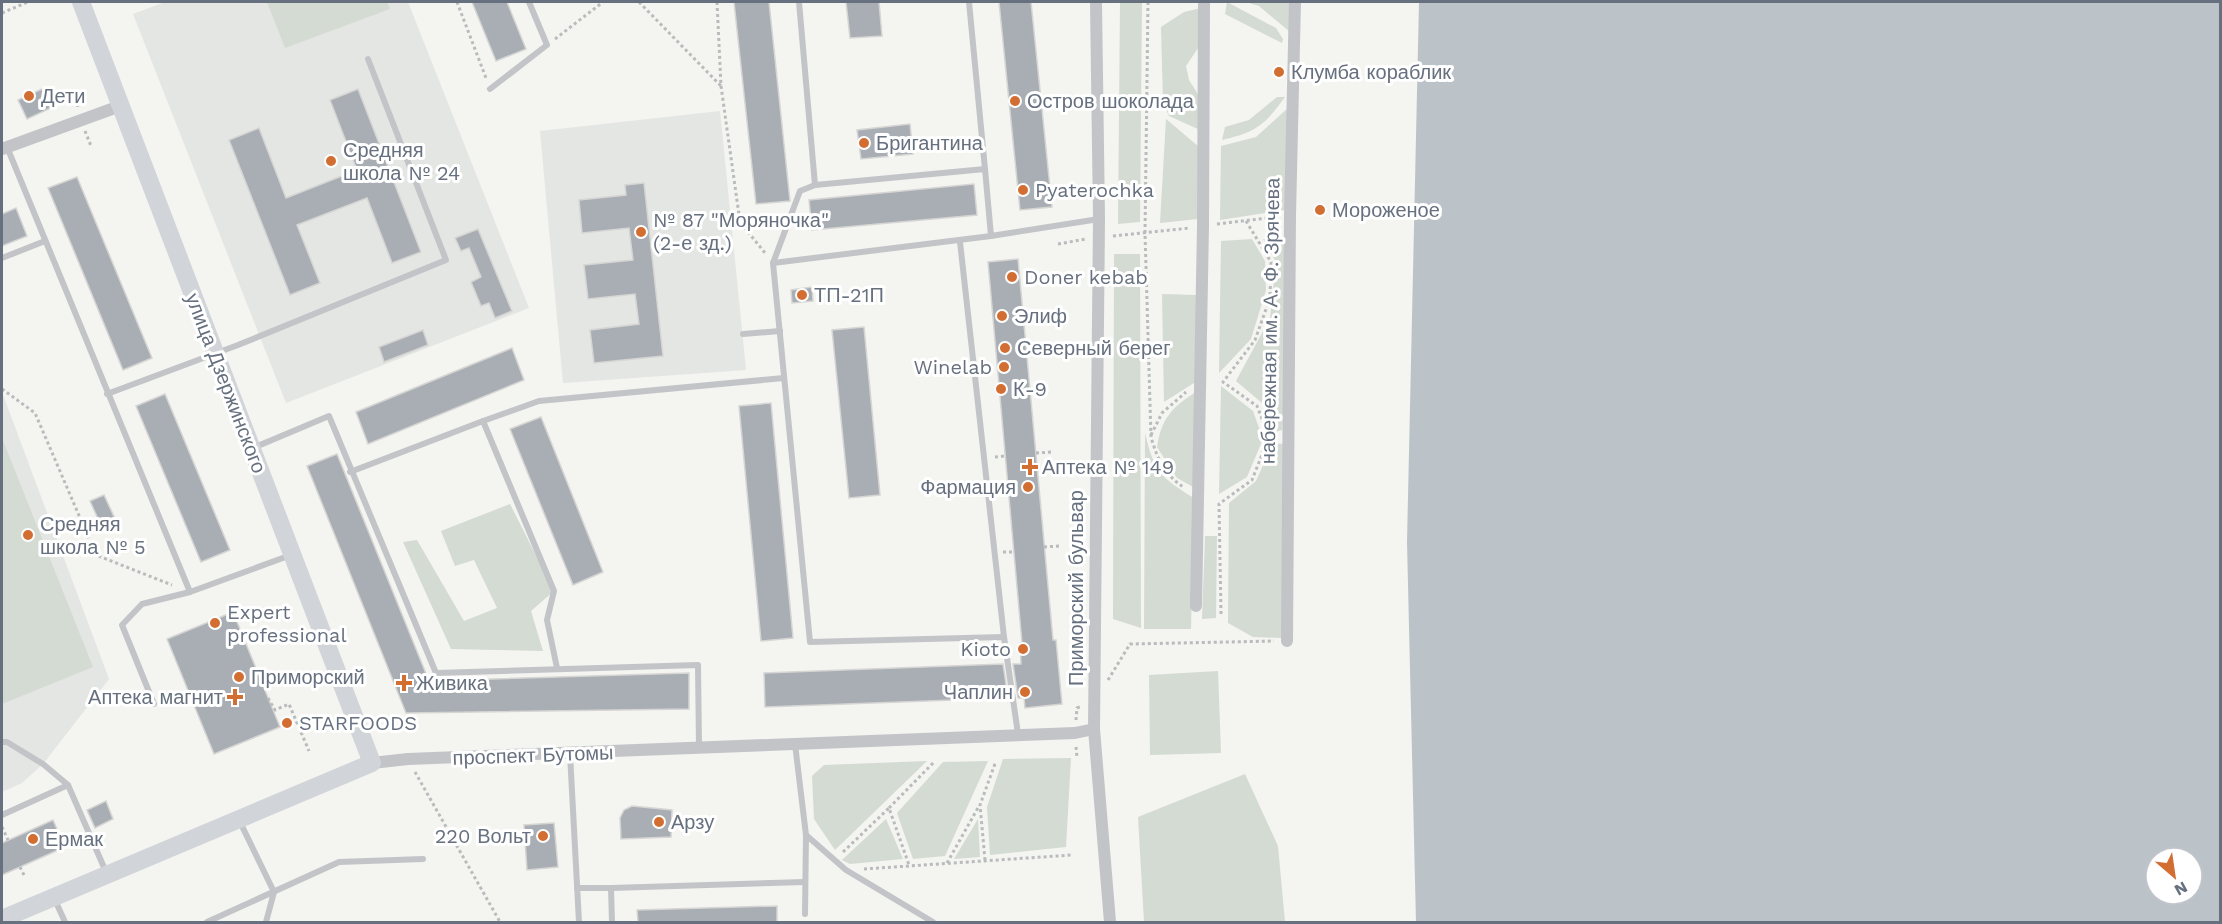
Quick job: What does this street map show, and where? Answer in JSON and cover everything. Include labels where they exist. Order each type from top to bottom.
[{"type":"street","name":"улица Дзержинского","points":[[83,2],[120,106],[372,764]]},
{"type":"street","name":"Приморский бульвар","points":[[1096,2],[1099,219],[1095,729],[1110,922]]},
{"type":"street","points":[[1196,606],[1203,226],[1204,2]]},
{"type":"street","name":"набережная им. А. Ф. Зрячева","points":[[1287,641],[1290,215],[1295,2]]},
{"type":"street","points":[[4,148],[120,106]]},
{"type":"street","name":"проспект Бутомы","points":[[2,919],[106,873],[372,764],[408,759],[1075,733],[1095,729]]},
{"type":"lane","points":[[490,88],[547,45],[530,2]]},
{"type":"lane","points":[[799,2],[815,185]]},
{"type":"lane","points":[[969,2],[991,236]]},
{"type":"lane","points":[[107,394],[215,354],[446,260],[368,59]]},
{"type":"lane","points":[[4,148],[45,241],[190,592]]},
{"type":"lane","points":[[985,169],[815,185],[800,191],[773,263],[810,642],[1004,636]]},
{"type":"lane","points":[[773,263],[960,242],[1099,219]]},
{"type":"lane","points":[[2,258],[45,241]]},
{"type":"lane","points":[[960,242],[1004,636],[1018,734]]},
{"type":"lane","points":[[743,334],[780,331]]},
{"type":"lane","points":[[350,472],[539,401],[784,378]]},
{"type":"lane","points":[[251,449],[329,416],[350,472],[436,673],[698,665],[699,749]]},
{"type":"lane","points":[[483,421],[554,591],[547,620],[556,668]]},
{"type":"lane","points":[[154,704],[122,625],[142,604],[190,592],[292,555]]},
{"type":"lane","points":[[2,742],[7,742],[44,765],[68,785],[106,873]]},
{"type":"lane","points":[[795,744],[806,835],[805,914]]},
{"type":"lane","points":[[570,754],[579,922]]},
{"type":"lane","points":[[2,815],[68,785]]},
{"type":"lane","points":[[238,819],[274,892],[266,922]]},
{"type":"lane","points":[[806,835],[846,870],[933,922]]},
{"type":"lane","points":[[207,922],[339,862],[423,859]]},
{"type":"lane","points":[[577,888],[805,882]]},
{"type":"lane","points":[[611,888],[612,922]]},
{"type":"lane","points":[[53,897],[65,922]]},
{"type":"path","points":[[2,13],[28,2]]},
{"type":"path","points":[[457,2],[490,88]]},
{"type":"path","points":[[547,45],[603,2]]},
{"type":"path","points":[[639,2],[721,86]]},
{"type":"path","points":[[717,2],[721,86],[740,222],[773,263]]},
{"type":"path","points":[[1148,2],[1144,233],[1150,437],[1157,458],[1173,481],[1198,495]]},
{"type":"path","points":[[1058,244],[1098,237],[1290,215]]},
{"type":"path","points":[[1221,614],[1220,504],[1252,480],[1269,437],[1257,406],[1223,382],[1256,340],[1270,298],[1271,262],[1246,221]]},
{"type":"path","points":[[1150,437],[1162,413],[1174,401],[1200,385]]},
{"type":"path","points":[[2,389],[35,413],[96,555],[190,592]]},
{"type":"path","points":[[1269,437],[1288,438]]},
{"type":"path","points":[[1036,453],[1052,452]]},
{"type":"path","points":[[1044,547],[1059,546]]},
{"type":"path","points":[[1077,708],[1095,702],[1131,644],[1287,641]]},
{"type":"path","points":[[268,698],[275,710],[289,704],[309,751]]},
{"type":"path","points":[[834,860],[936,761]]},
{"type":"path","points":[[947,863],[980,805],[996,761]]},
{"type":"path","points":[[414,770],[500,922]]},
{"type":"path","points":[[980,805],[985,860]]},
{"type":"path","points":[[889,808],[909,865]]},
{"type":"path","points":[[2,827],[8,840]]},
{"type":"path","points":[[846,870],[1072,855]]},
{"type":"path","points":[[20,867],[24,875]]},
{"type":"shaded area","name":"Средняя школа № 24","points":[[165,2],[408,2],[529,308],[286,403],[133,14]]},
{"type":"shaded area","points":[[267,2],[387,2],[390,9],[285,48]]},
{"type":"shaded area","points":[[1120,2],[1142,2],[1140,222],[1118,224]]},
{"type":"shaded area","points":[[1227,2],[1276,28],[1283,39],[1282,43],[1225,14]]},
{"type":"shaded area","points":[[1246,2],[1291,2],[1290,32],[1259,6]]},
{"type":"shaded area","points":[[1419,2],[2220,2],[2220,922],[1416,922],[1407,542]]},
{"type":"shaded area","points":[[1201,8],[1200,45],[1186,66],[1189,80],[1201,99],[1200,130],[1169,116],[1163,103],[1161,27],[1184,12]]},
{"type":"shaded area","points":[[1277,97],[1285,97],[1265,121],[1251,131],[1222,140],[1225,127],[1249,120]]},
{"type":"shaded area","points":[[1288,108],[1285,210],[1220,220],[1221,146],[1256,137]]},
{"type":"shaded area","name":"№ 87 \"Моряночка\" (2-е зд.)","points":[[720,111],[746,370],[563,383],[540,131]]},
{"type":"shaded area","points":[[1166,119],[1198,146],[1198,219],[1160,223]]},
{"type":"shaded area","points":[[1293,238],[1282,430],[1271,433],[1262,403],[1236,381],[1270,318],[1276,262],[1263,239]]},
{"type":"shaded area","points":[[1252,239],[1265,261],[1266,290],[1251,339],[1219,373],[1221,241]]},
{"type":"shaded area","points":[[1114,254],[1140,254],[1141,628],[1113,619]]},
{"type":"shaded area","points":[[1162,294],[1196,295],[1197,381],[1164,402]]},
{"type":"shaded area","points":[[1221,386],[1253,411],[1263,439],[1247,477],[1219,494]]},
{"type":"shaded area","name":"Средняя школа № 5","points":[[2,392],[109,679],[43,764],[22,783],[2,792]]},
{"type":"shaded area","points":[[1196,392],[1195,488],[1177,478],[1157,447],[1161,429],[1169,415],[1180,403]]},
{"type":"shaded area","points":[[1145,433],[1160,472],[1166,479],[1194,498],[1191,629],[1144,629]]},
{"type":"shaded area","points":[[2,438],[93,667],[2,704]]},
{"type":"shaded area","points":[[1273,443],[1284,444],[1282,638],[1253,637],[1228,623],[1229,503],[1256,481]]},
{"type":"shaded area","points":[[510,504],[554,591],[531,611],[543,651],[451,649],[403,542],[417,540],[464,621],[497,608],[474,560],[455,566],[441,531]]},
{"type":"shaded area","points":[[1205,536],[1217,536],[1216,618],[1202,619]]},
{"type":"shaded area","points":[[1218,671],[1221,753],[1150,755],[1149,675]]},
{"type":"shaded area","points":[[1071,758],[1066,847],[990,855],[987,807],[1003,759]]},
{"type":"shaded area","points":[[927,761],[835,850],[814,819],[812,776],[824,765]]},
{"type":"shaded area","points":[[988,761],[945,856],[913,859],[897,813],[943,762]]},
{"type":"shaded area","points":[[1245,774],[1278,846],[1285,922],[1144,922],[1138,817]]},
{"type":"shaded area","points":[[886,819],[903,859],[850,864],[842,860]]},
{"type":"shaded area","points":[[978,819],[980,857],[954,859]]},
{"type":"building","points":[[472,2],[507,2],[526,49],[496,61]]},
{"type":"building","points":[[734,2],[769,2],[790,201],[756,204]]},
{"type":"building","points":[[846,2],[879,2],[882,36],[850,38]]},
{"type":"building","points":[[999,2],[1031,2],[1052,207],[1020,210]]},
{"type":"building","points":[[42,89],[51,108],[27,119],[18,100]]},
{"type":"building","points":[[358,89],[421,252],[392,263],[367,198],[297,225],[320,283],[290,295],[229,140],[259,128],[286,198],[357,170],[330,100]]},
{"type":"building","points":[[910,124],[913,154],[861,159],[857,130]]},
{"type":"building","points":[[77,177],[152,358],[123,370],[48,188]]},
{"type":"building","points":[[644,183],[663,356],[594,363],[590,330],[639,324],[635,294],[588,299],[584,265],[633,260],[629,228],[582,233],[579,200],[626,195],[625,185]]},
{"type":"building","points":[[974,184],[977,215],[812,230],[809,200]]},
{"type":"building","points":[[16,208],[27,236],[2,246],[2,214]]},
{"type":"building","points":[[478,229],[512,311],[495,318],[489,303],[481,306],[471,282],[481,277],[469,248],[461,251],[455,238]]},
{"type":"building","points":[[1018,259],[1053,640],[1056,640],[1062,704],[1025,708],[1024,698],[1018,698],[1013,664],[1021,664],[1020,643],[1022,643],[988,262]]},
{"type":"building","name":"ТП-21П","points":[[812,287],[813,301],[792,303],[791,290]]},
{"type":"building","points":[[864,327],[880,495],[849,498],[832,330]]},
{"type":"building","points":[[423,330],[428,345],[384,362],[379,347]]},
{"type":"building","points":[[512,348],[524,380],[368,444],[356,412]]},
{"type":"building","points":[[165,394],[230,550],[201,562],[136,406]]},
{"type":"building","points":[[771,403],[793,638],[761,641],[739,406]]},
{"type":"building","points":[[541,417],[603,572],[573,585],[510,429]]},
{"type":"building","points":[[337,454],[429,681],[689,673],[689,709],[406,713],[307,466]]},
{"type":"building","points":[[104,495],[117,523],[103,530],[90,501]]},
{"type":"building","points":[[233,612],[280,727],[214,754],[167,639]]},
{"type":"building","points":[[1003,664],[1008,698],[765,707],[764,673]]},
{"type":"building","points":[[106,801],[113,819],[95,828],[87,810]]},
{"type":"building","points":[[632,806],[672,810],[671,837],[621,839],[620,818],[624,810]]},
{"type":"building","points":[[53,820],[65,847],[2,875],[2,843]]},
{"type":"building","points":[[554,823],[558,867],[527,870],[524,825]]},
{"type":"building","points":[[777,906],[777,922],[638,922],[637,910]]},
{"type":"place","name":"Клумба кораблик","points":[[1279,72]]},
{"type":"place","name":"Дети","points":[[29,96]]},
{"type":"place","name":"Остров шоколада","points":[[1015,101]]},
{"type":"place","name":"Бригантина","points":[[864,143]]},
{"type":"place","name":"Средняя школа № 24","points":[[331,161]]},
{"type":"place","name":"Pyaterochka","points":[[1023,190]]},
{"type":"place","name":"Мороженое","points":[[1320,210]]},
{"type":"place","name":"№ 87 \"Моряночка\" (2-е зд.)","points":[[641,232]]},
{"type":"place","name":"Doner kebab","points":[[1012,277]]},
{"type":"place","name":"ТП-21П","points":[[802,295]]},
{"type":"place","name":"Элиф","points":[[1002,316]]},
{"type":"place","name":"Северный берег","points":[[1005,348]]},
{"type":"place","name":"Winelab","points":[[1004,367]]},
{"type":"place","name":"К-9","points":[[1001,389]]},
{"type":"place","name":"Аптека № 149","points":[[1030,467]]},
{"type":"place","name":"Фармация","points":[[1028,487]]},
{"type":"place","name":"Средняя школа № 5","points":[[28,535]]},
{"type":"place","name":"Expert professional","points":[[215,623]]},
{"type":"place","name":"Kioto","points":[[1023,649]]},
{"type":"place","name":"Приморский","points":[[239,677]]},
{"type":"place","name":"Живика","points":[[404,683]]},
{"type":"place","name":"Чаплин","points":[[1025,692]]},
{"type":"place","name":"Аптека магнит","points":[[235,697]]},
{"type":"place","name":"STARFOODS","points":[[287,723]]},
{"type":"place","name":"Арзу","points":[[659,822]]},
{"type":"place","name":"220 Вольт","points":[[543,836]]},
{"type":"place","name":"Ермак","points":[[33,839]]}]
